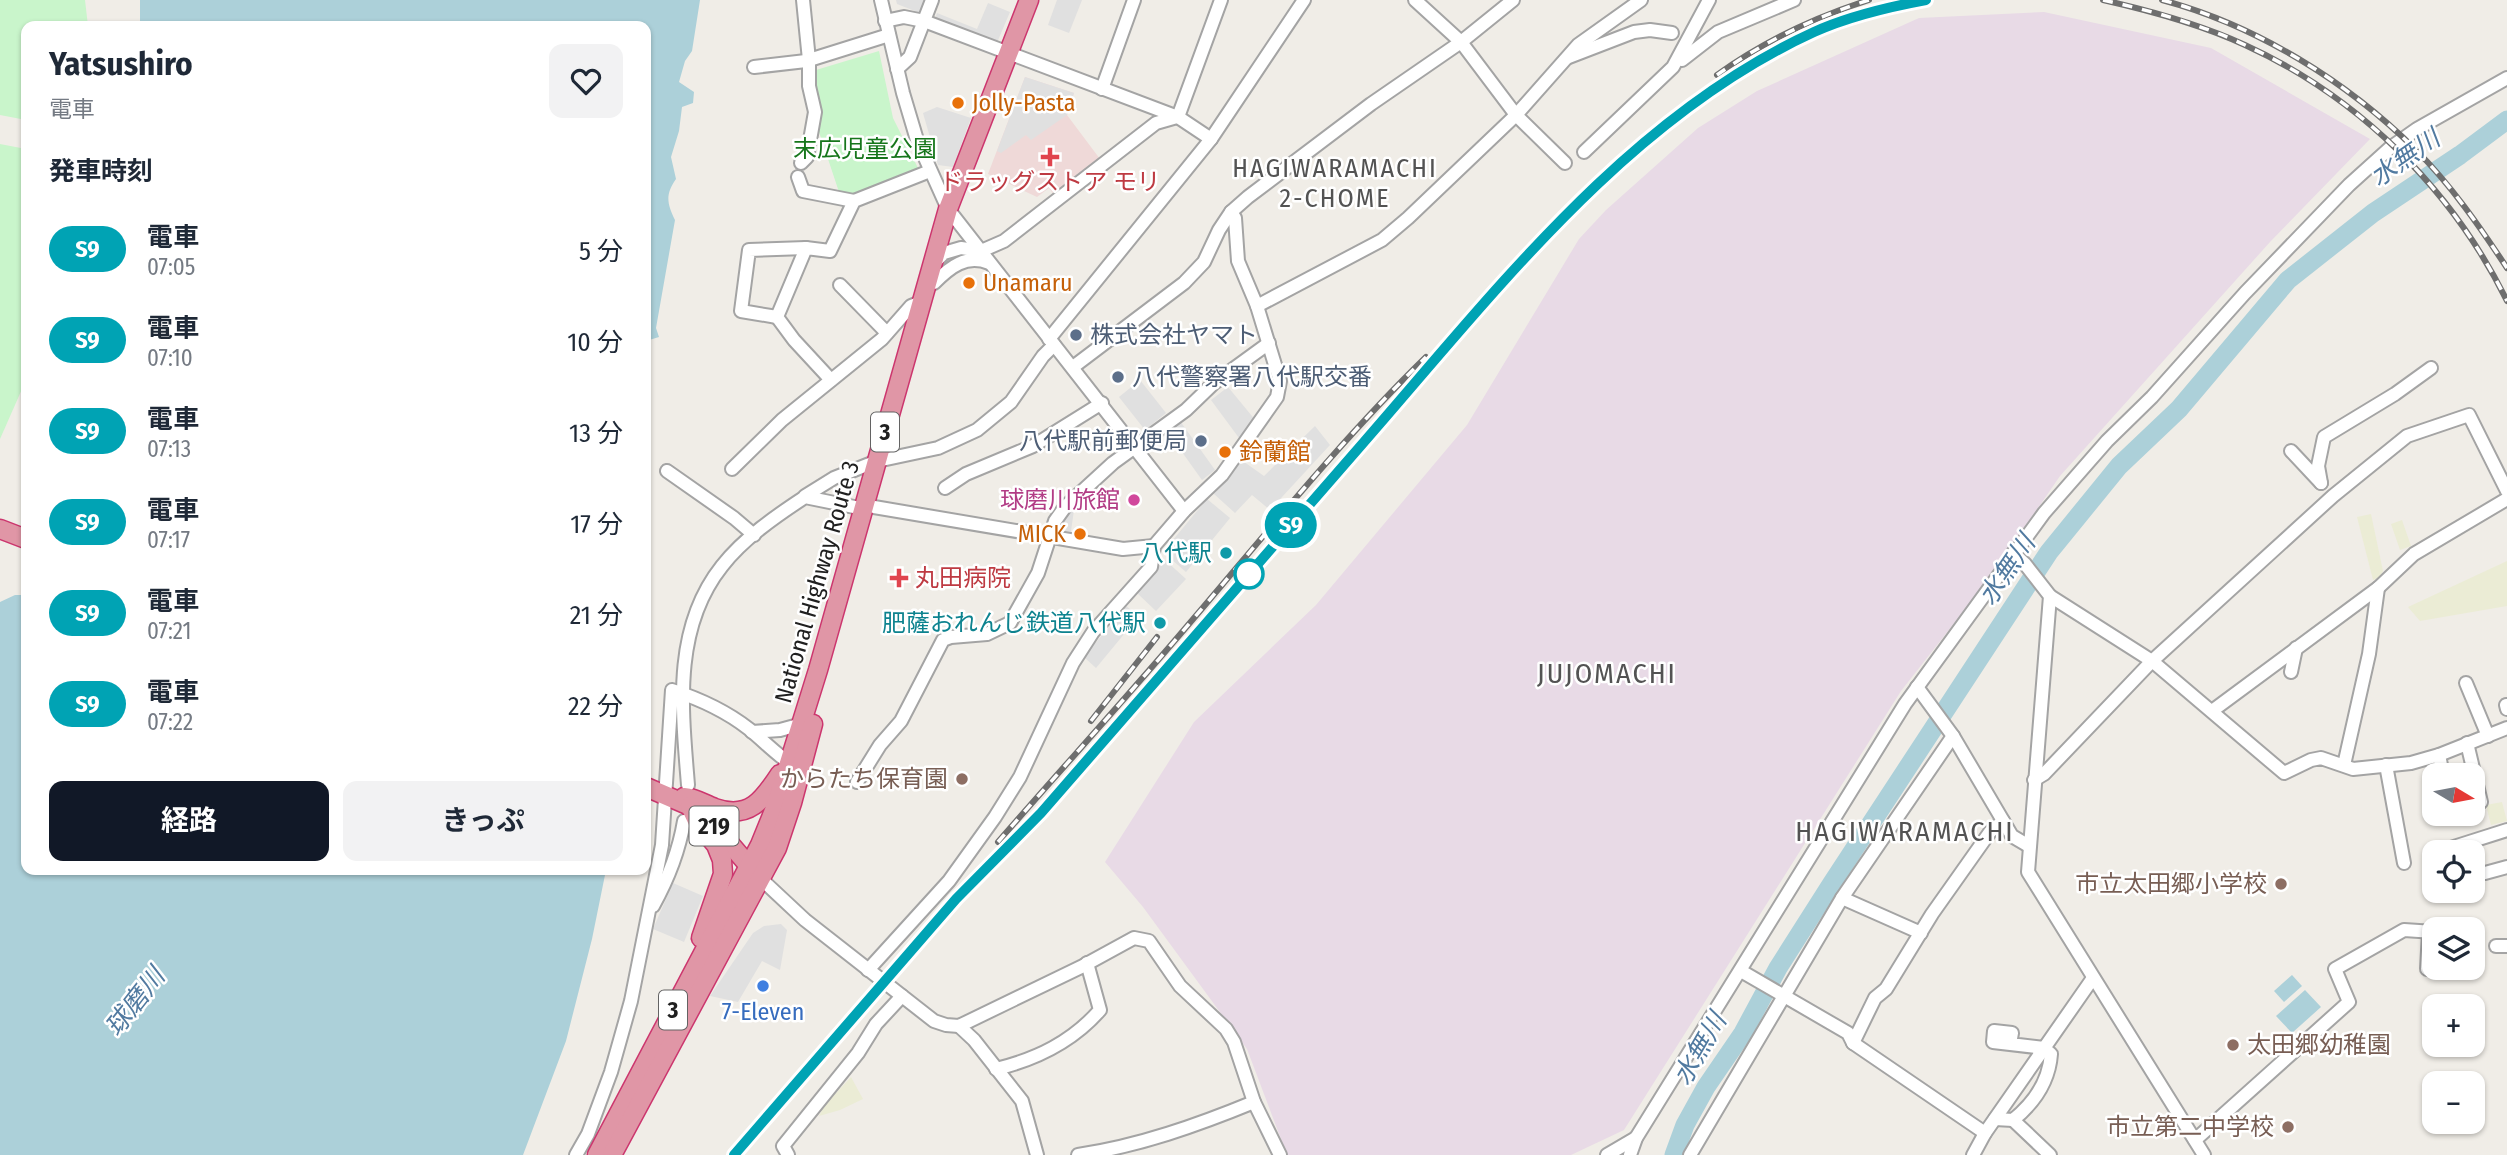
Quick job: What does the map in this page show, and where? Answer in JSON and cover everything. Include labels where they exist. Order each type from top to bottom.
[{"type":"highway","name":"National Highway Route 3","points":[[1013,56],[1029,0]]},
{"type":"highway","name":"National Highway Route 3","points":[[794,766],[869,508],[922,302],[952,214],[1013,56],[1039,0]]},
{"type":"highway","name":"National Highway Route 3","points":[[882,459],[934,283],[938,259]]},
{"type":"highway","name":"National Highway Route 3","points":[[600,1147],[690,978],[754,872],[777,848],[802,723],[869,508]]},
{"type":"highway","points":[[0,529],[21,537]]},
{"type":"highway","points":[[656,791],[693,798],[715,808],[742,812],[754,806],[794,766]]},
{"type":"highway","name":"219","points":[[656,791],[687,814],[714,825],[754,872]]},
{"type":"highway","points":[[687,814],[716,845],[722,860],[723,874],[710,906],[690,978]]},
{"type":"highway","name":"National Highway Route 3","points":[[600,1147],[754,872]]},
{"type":"street","points":[[801,163],[807,157],[815,112],[808,86],[809,60],[803,0]]},
{"type":"street","points":[[881,0],[917,140],[952,214],[1185,511]]},
{"type":"street","points":[[897,69],[910,57],[932,0]]},
{"type":"street","points":[[1102,89],[1134,0]]},
{"type":"street","points":[[1178,117],[1221,0]]},
{"type":"street","points":[[576,1155],[600,1147],[611,1072],[631,1001],[662,845],[656,791],[687,637],[698,606],[722,565],[754,535],[834,478],[882,459],[938,448],[977,430],[1011,402],[1051,342],[1211,139],[1304,0]]},
{"type":"street","points":[[1415,0],[1461,42],[1516,115],[1565,163]]},
{"type":"street","points":[[1073,367],[1184,284],[1204,262],[1231,212],[1371,104],[1461,42],[1513,0]]},
{"type":"street","points":[[1257,306],[1382,240],[1516,115],[1578,45],[1641,0]]},
{"type":"street","points":[[1673,67],[1709,0]]},
{"type":"street","points":[[1584,152],[1673,67],[1711,37],[1777,5],[1794,0]]},
{"type":"street","points":[[885,21],[904,17],[925,21],[1178,117],[1211,139]]},
{"type":"street","points":[[1699,20],[1704,31],[1711,37]]},
{"type":"street","points":[[1568,57],[1634,32],[1650,30],[1672,33]]},
{"type":"street","points":[[754,67],[809,60],[889,35]]},
{"type":"street","points":[[1630,1155],[1636,1138],[1873,754],[1917,687],[2044,513],[2107,441],[2152,397],[2349,184],[2390,148],[2417,129],[2507,78]]},
{"type":"street","points":[[938,259],[961,248],[981,251],[1004,241],[1156,123],[1178,117]]},
{"type":"street","points":[[798,177],[803,191],[854,201],[930,171]]},
{"type":"street","points":[[831,380],[777,317],[741,311],[749,250],[806,248],[830,251],[854,201]]},
{"type":"street","points":[[867,970],[949,881],[995,817],[1020,777],[1056,695],[1093,632],[1152,567],[1154,546],[1222,475],[1277,397],[1280,381],[1257,306],[1238,261],[1235,218],[1231,212]]},
{"type":"street","points":[[777,317],[806,248]]},
{"type":"street","points":[[934,283],[957,263],[978,258],[989,263]]},
{"type":"street","points":[[840,285],[887,333]]},
{"type":"street","points":[[732,469],[782,420],[887,333],[911,306],[922,302]]},
{"type":"street","points":[[857,782],[880,745],[901,721],[943,640],[987,634],[1010,623],[1038,573],[1055,521],[1065,506],[1135,446],[1186,410],[1214,383],[1269,343]]},
{"type":"street","points":[[2321,483],[2318,466],[2324,437],[2395,394],[2431,368]]},
{"type":"street","points":[[945,488],[966,474],[1033,446],[1102,403]]},
{"type":"street","points":[[2034,780],[2044,774],[2152,661],[2333,496],[2407,436],[2469,415],[2507,491]]},
{"type":"street","points":[[2291,451],[2333,496]]},
{"type":"street","points":[[667,471],[754,535]]},
{"type":"street","points":[[805,497],[1123,549],[1154,546]]},
{"type":"street","points":[[2212,711],[2378,588],[2414,555],[2507,499]]},
{"type":"street","points":[[2013,553],[2045,591],[2152,661],[2284,773],[2321,758],[2353,769],[2411,763],[2507,728]]},
{"type":"street","points":[[2344,765],[2369,654],[2378,588]]},
{"type":"street","points":[[2045,591],[2028,872],[2204,1155]]},
{"type":"street","points":[[2291,672],[2296,648]]},
{"type":"street","points":[[2466,683],[2488,736]]},
{"type":"street","points":[[1917,687],[1951,733],[2012,836],[2029,846]]},
{"type":"street","points":[[677,691],[707,702],[731,716],[794,766]]},
{"type":"street","points":[[677,691],[688,785]]},
{"type":"street","points":[[752,732],[780,730],[802,723]]},
{"type":"street","points":[[1690,1155],[1842,898],[1951,733]]},
{"type":"street","points":[[2467,743],[2472,763]]},
{"type":"street","points":[[2439,755],[2441,763]]},
{"type":"street","points":[[2386,765],[2404,863]]},
{"type":"street","points":[[647,915],[662,889],[681,844],[687,814]]},
{"type":"street","points":[[1853,1043],[1875,999],[1886,989],[1990,832],[2003,821]]},
{"type":"street","points":[[2476,840],[2507,830]]},
{"type":"street","points":[[2491,874],[2507,867]]},
{"type":"street","points":[[754,872],[805,920],[867,970],[934,1021],[946,1025],[959,1026],[1134,938],[1149,941],[1180,986],[1226,1029],[1234,1042],[1254,1102],[1280,1155]]},
{"type":"street","points":[[1842,898],[1921,933]]},
{"type":"street","points":[[2195,1140],[2348,1002],[2335,969],[2404,930],[2422,931]]},
{"type":"street","points":[[996,1069],[1021,1063],[1058,1046],[1085,1028],[1100,1010],[1087,963]]},
{"type":"street","points":[[1741,971],[1848,1033],[1853,1043],[1985,1133]]},
{"type":"street","points":[[1973,1155],[1985,1133],[2093,978]]},
{"type":"street","points":[[788,1155],[783,1146],[858,1052],[876,1024],[902,996]]},
{"type":"street","points":[[959,1026],[1022,1101],[1037,1155]]},
{"type":"street","points":[[2010,1044],[2044,1048],[2051,1054],[2046,1079],[2028,1108],[2013,1120]]},
{"type":"street","points":[[1078,1155],[1167,1134],[1212,1120],[1254,1102]]},
{"type":"street","points":[[1995,1119],[2013,1120],[2050,1155]]},
{"type":"street","points":[[1606,1155],[1636,1138]]},
{"type":"shaded area","points":[[896,0],[928,0],[920,13],[897,4]]},
{"type":"shaded area","points":[[1057,0],[1082,0],[1069,33],[1048,25]]},
{"type":"shaded area","points":[[988,3],[1010,12],[996,45],[935,19],[937,13],[977,29]]},
{"type":"shaded area","points":[[2044,12],[2211,48],[2370,139],[2270,242],[2060,476],[1992,575],[1901,691],[1624,1130],[1571,1155],[1287,1155],[1247,1049],[1143,907],[1105,862],[1194,722],[1316,605],[1467,425],[1579,239],[1606,210],[1698,128],[1757,91],[1919,18]]},
{"type":"shaded area","points":[[1025,77],[1074,93],[1067,115],[1100,159],[1054,195],[1049,188],[1037,197],[988,174]]},
{"type":"shaded area","points":[[1025,77],[1074,93],[1067,115],[1031,140],[1026,135],[1001,153],[997,151]]},
{"type":"shaded area","points":[[937,107],[971,118],[953,167],[938,165],[923,113]]},
{"type":"shaded area","points":[[1140,380],[1166,413],[1145,430],[1119,397]]},
{"type":"shaded area","points":[[1228,387],[1256,421],[1242,442],[1211,400]]},
{"type":"shaded area","points":[[1180,421],[1215,470],[1202,480],[1167,431]]},
{"type":"shaded area","points":[[1315,426],[1330,445],[1270,510],[1252,495],[1235,513],[1214,494],[1240,459],[1264,476]]},
{"type":"shaded area","points":[[1207,499],[1230,518],[1186,572],[1163,552]]},
{"type":"shaded area","points":[[1069,510],[1074,510],[1070,538],[1054,534]]},
{"type":"shaded area","points":[[1165,560],[1186,579],[1156,611],[1136,592]]},
{"type":"shaded area","points":[[1126,606],[1139,616],[1096,668],[1084,657]]},
{"type":"shaded area","points":[[673,883],[703,896],[684,942],[653,929]]},
{"type":"shaded area","points":[[781,924],[787,930],[780,970],[762,961],[738,1002],[710,996],[753,933],[764,926]]},
{"type":"green space","points":[[0,0],[85,0],[87,21],[21,21],[21,119],[0,115]]},
{"type":"green space","name":"末広児童公園","points":[[879,51],[893,118],[920,172],[856,197],[840,195],[819,132],[816,70]]},
{"type":"green space","points":[[0,144],[21,148],[21,391],[0,439]]},
{"type":"green space","points":[[2371,514],[2383,571],[2380,577],[2373,580],[2357,517]]},
{"type":"green space","points":[[2402,520],[2411,546],[2400,550],[2391,524]]},
{"type":"green space","points":[[2507,561],[2507,606],[2420,621],[2408,607]]},
{"type":"green space","points":[[2502,802],[2507,821],[2491,825],[2486,805]]},
{"type":"green space","points":[[851,1077],[863,1099],[819,1116],[824,1106]]},
{"type":"water","points":[[140,0],[700,0],[692,51],[685,61],[679,82],[694,92],[693,103],[682,107],[679,131],[671,157],[676,179],[668,199],[675,220],[656,328],[659,337],[651,339],[651,21],[140,21]]},
{"type":"water","name":"球磨川","points":[[21,595],[21,875],[605,875],[566,1041],[523,1155],[0,1155],[0,602]]},
{"type":"water","points":[[2292,975],[2302,986],[2284,1002],[2274,991]]},
{"type":"water","points":[[2305,990],[2321,1007],[2292,1033],[2276,1016]]},
{"type":"waterway","name":"水無川","points":[[1674,1155],[1685,1125],[1706,1087],[1743,1033],[1778,968],[2049,552],[2119,466],[2179,409],[2288,280],[2373,213],[2507,120]]},
{"type":"railway","points":[[1717,75],[1790,32],[1869,0]]},
{"type":"railway","points":[[734,1155],[956,899],[1041,812],[1454,337],[1562,219],[1619,164],[1680,114],[1745,69],[1827,26],[1925,0]]},
{"type":"railway","points":[[2103,0],[2176,19],[2228,37],[2287,66],[2326,91],[2398,150],[2430,184],[2485,260],[2507,301]]},
{"type":"railway","points":[[2162,0],[2232,24],[2266,41],[2331,79],[2361,101],[2416,150],[2441,177],[2507,268]]},
{"type":"railway","points":[[998,842],[1146,675],[1336,452],[1426,357]]},
{"type":"railway","points":[[1091,721],[1157,637]]},
{"type":"train","name":"S9","points":[[734,1155],[956,899],[1041,813],[1561,219],[1679,114],[1773,52],[1816,31],[1869,12],[1926,0]]},
{"type":"place","name":"Jolly-Pasta","points":[[958,103]]},
{"type":"place","name":"ドラッグストア モリ","points":[[1050,157]]},
{"type":"place","name":"Unamaru","points":[[969,283]]},
{"type":"place","name":"株式会社ヤマト","points":[[1076,335]]},
{"type":"place","name":"八代警察署八代駅交番","points":[[1118,377]]},
{"type":"place","name":"八代駅前郵便局","points":[[1201,441]]},
{"type":"place","name":"鈴蘭館","points":[[1225,452]]},
{"type":"place","name":"球磨川旅館","points":[[1134,500]]},
{"type":"place","name":"MICK","points":[[1080,534]]},
{"type":"place","name":"八代駅","points":[[1226,553]]},
{"type":"place","name":"丸田病院","points":[[899,578]]},
{"type":"place","name":"肥薩おれんじ鉄道八代駅","points":[[1160,623]]},
{"type":"place","name":"からたち保育園","points":[[962,779]]},
{"type":"place","name":"市立太田郷小学校","points":[[2281,884]]},
{"type":"place","name":"7-Eleven","points":[[763,986]]},
{"type":"place","name":"太田郷幼稚園","points":[[2233,1045]]},
{"type":"place","name":"市立第二中学校","points":[[2288,1127]]},
{"type":"district","name":"HAGIWARAMACHI 2-CHOME","points":[[1335,183]]},
{"type":"district","name":"JUJOMACHI","points":[[1607,673]]},
{"type":"district","name":"HAGIWARAMACHI","points":[[1905,831]]}]
